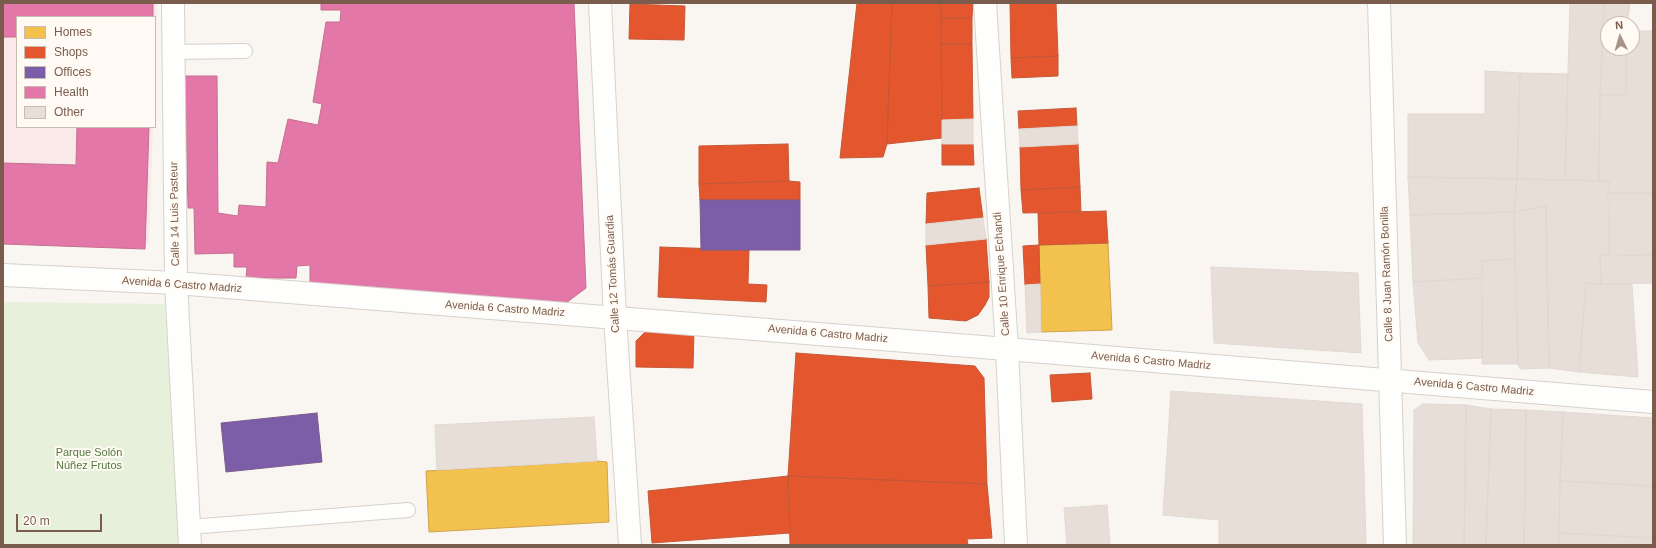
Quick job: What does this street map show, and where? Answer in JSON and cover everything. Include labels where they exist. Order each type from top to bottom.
[{"type":"street","name":"Calle 14 Luis Pasteur","points":[[173,3],[172,52],[176,283],[189,536]]},
{"type":"street","name":"Calle 12 Tomás Guardia","points":[[600,3],[615,317],[630,545]]},
{"type":"street","name":"Calle 10 Enrique Echandi","points":[[985,3],[1007,349],[1016,545]]},
{"type":"street","name":"Calle 8 Juan Ramón Bonilla","points":[[1379,3],[1395,545]]},
{"type":"street","name":"Avenida 6 Castro Madriz","points":[[3,275],[176,283],[615,317],[1653,402]]},
{"type":"lane","points":[[172,52],[245,51]]},
{"type":"lane","points":[[189,536],[408,510]]},
{"type":"shaded area","points":[[3,3],[157,3],[156,34],[156,16],[16,16],[16,128],[153,128],[149,243],[3,237]]},
{"type":"green space","name":"Parque Solón Núñez Frutos","points":[[3,302],[165,304],[179,545],[3,545]]},
{"type":"building: Homes","points":[[1108,243],[1112,330],[1041,332],[1039,245]]},
{"type":"building: Homes","points":[[597,461],[607,462],[609,522],[429,532],[426,471]]},
{"type":"building: Shops","points":[[857,3],[892,3],[887,144],[883,157],[840,158]]},
{"type":"building: Shops","points":[[892,3],[941,3],[942,138],[887,144]]},
{"type":"building: Shops","points":[[941,3],[973,3],[972,18],[941,18]]},
{"type":"building: Shops","points":[[1010,3],[1056,3],[1058,56],[1011,58]]},
{"type":"building: Shops","points":[[630,4],[685,6],[684,40],[629,39]]},
{"type":"building: Shops","points":[[941,18],[972,18],[972,44],[941,44]]},
{"type":"building: Shops","points":[[941,44],[972,44],[973,119],[942,120]]},
{"type":"building: Shops","points":[[1058,56],[1058,76],[1012,78],[1011,58]]},
{"type":"building: Shops","points":[[1076,108],[1077,126],[1019,129],[1018,111]]},
{"type":"building: Shops","points":[[788,144],[789,181],[699,184],[699,146]]},
{"type":"building: Shops","points":[[942,144],[973,144],[974,165],[942,165]]},
{"type":"building: Shops","points":[[1078,144],[1080,187],[1021,190],[1020,147]]},
{"type":"building: Shops","points":[[789,181],[800,182],[800,200],[700,200],[699,184]]},
{"type":"building: Shops","points":[[1080,187],[1081,212],[1023,213],[1021,190]]},
{"type":"building: Shops","points":[[979,188],[983,218],[926,224],[927,193]]},
{"type":"building: Shops","points":[[1106,211],[1108,243],[1039,245],[1038,213]]},
{"type":"building: Shops","points":[[986,239],[989,282],[928,286],[926,245]]},
{"type":"building: Shops","points":[[1039,245],[1040,284],[1025,285],[1023,246]]},
{"type":"building: Shops","points":[[660,247],[749,250],[748,284],[767,285],[766,302],[658,297]]},
{"type":"building: Shops","points":[[989,282],[989,297],[978,315],[966,321],[929,318],[928,286]]},
{"type":"building: Shops","points":[[646,331],[694,331],[693,368],[636,367],[636,341]]},
{"type":"building: Shops","points":[[796,353],[975,366],[984,378],[987,484],[788,476]]},
{"type":"building: Shops","points":[[1090,373],[1092,399],[1052,402],[1050,375]]},
{"type":"building: Shops","points":[[788,476],[790,533],[652,543],[648,491]]},
{"type":"building: Shops","points":[[788,476],[987,484],[992,538],[967,539],[968,545],[790,545]]},
{"type":"building: Offices","points":[[700,200],[800,200],[800,250],[701,250]]},
{"type":"building: Offices","points":[[317,413],[322,462],[226,472],[221,423]]},
{"type":"building: Health","points":[[3,3],[153,3],[153,16],[16,16],[16,37],[3,37]]},
{"type":"building: Health","points":[[321,3],[574,3],[586,288],[566,303],[449,296],[310,283],[310,265],[297,266],[296,278],[246,278],[247,267],[234,267],[234,253],[195,254],[194,208],[188,208],[185,76],[217,76],[218,213],[238,216],[239,205],[266,207],[267,162],[278,163],[288,119],[318,125],[322,104],[313,102],[326,22],[340,22],[341,10],[321,10]]},
{"type":"building: Health","points":[[77,128],[149,128],[145,249],[3,244],[3,163],[76,165]]},
{"type":"building: Other","points":[[1570,3],[1604,3],[1603,16],[1600,16],[1600,56],[1602,56],[1599,181],[1565,180]]},
{"type":"building: Other","points":[[1604,3],[1630,3],[1628,16],[1603,16]]},
{"type":"building: Other","points":[[1640,31],[1653,31],[1653,193],[1608,193],[1609,181],[1599,181],[1600,95],[1626,95],[1626,56],[1640,56]]},
{"type":"building: Other","points":[[1602,56],[1626,56],[1626,95],[1600,95]]},
{"type":"building: Other","points":[[1485,71],[1520,73],[1517,179],[1408,177],[1408,114],[1485,114]]},
{"type":"building: Other","points":[[1520,73],[1568,74],[1565,180],[1517,179]]},
{"type":"building: Other","points":[[973,119],[973,144],[942,144],[942,120]]},
{"type":"building: Other","points":[[1077,126],[1078,144],[1020,147],[1019,129]]},
{"type":"building: Other","points":[[1408,177],[1517,179],[1514,212],[1410,215]]},
{"type":"building: Other","points":[[1517,179],[1609,181],[1609,256],[1600,255],[1601,284],[1586,283],[1579,372],[1549,368],[1546,206],[1514,212]]},
{"type":"building: Other","points":[[1608,193],[1653,193],[1653,255],[1609,256]]},
{"type":"building: Other","points":[[1546,206],[1549,368],[1520,369],[1518,364],[1514,212]]},
{"type":"building: Other","points":[[1514,212],[1515,259],[1482,261],[1483,278],[1413,282],[1410,215]]},
{"type":"building: Other","points":[[983,218],[986,239],[926,245],[926,224]]},
{"type":"building: Other","points":[[1600,255],[1653,255],[1653,283],[1601,284]]},
{"type":"building: Other","points":[[1515,259],[1518,364],[1482,364],[1482,261]]},
{"type":"building: Other","points":[[1211,267],[1358,273],[1361,353],[1214,343]]},
{"type":"building: Other","points":[[1483,278],[1482,358],[1429,360],[1418,343],[1413,282]]},
{"type":"building: Other","points":[[1586,283],[1632,284],[1638,377],[1579,372]]},
{"type":"building: Other","points":[[1040,284],[1041,332],[1027,333],[1025,285]]},
{"type":"building: Other","points":[[1171,391],[1362,404],[1366,545],[1219,545],[1219,520],[1163,515]]},
{"type":"building: Other","points":[[1423,404],[1466,405],[1464,545],[1413,545],[1414,410]]},
{"type":"building: Other","points":[[1466,405],[1491,409],[1486,545],[1464,545]]},
{"type":"building: Other","points":[[1491,409],[1526,410],[1524,545],[1486,545]]},
{"type":"building: Other","points":[[1526,410],[1563,412],[1559,545],[1524,545]]},
{"type":"building: Other","points":[[1563,412],[1653,418],[1653,486],[1560,481]]},
{"type":"building: Other","points":[[594,417],[597,461],[437,470],[435,425]]},
{"type":"building: Other","points":[[1560,481],[1653,486],[1653,538],[1559,533]]},
{"type":"building: Other","points":[[1107,505],[1110,545],[1067,545],[1064,508]]},
{"type":"building: Other","points":[[1559,533],[1653,538],[1653,545],[1559,545]]}]
